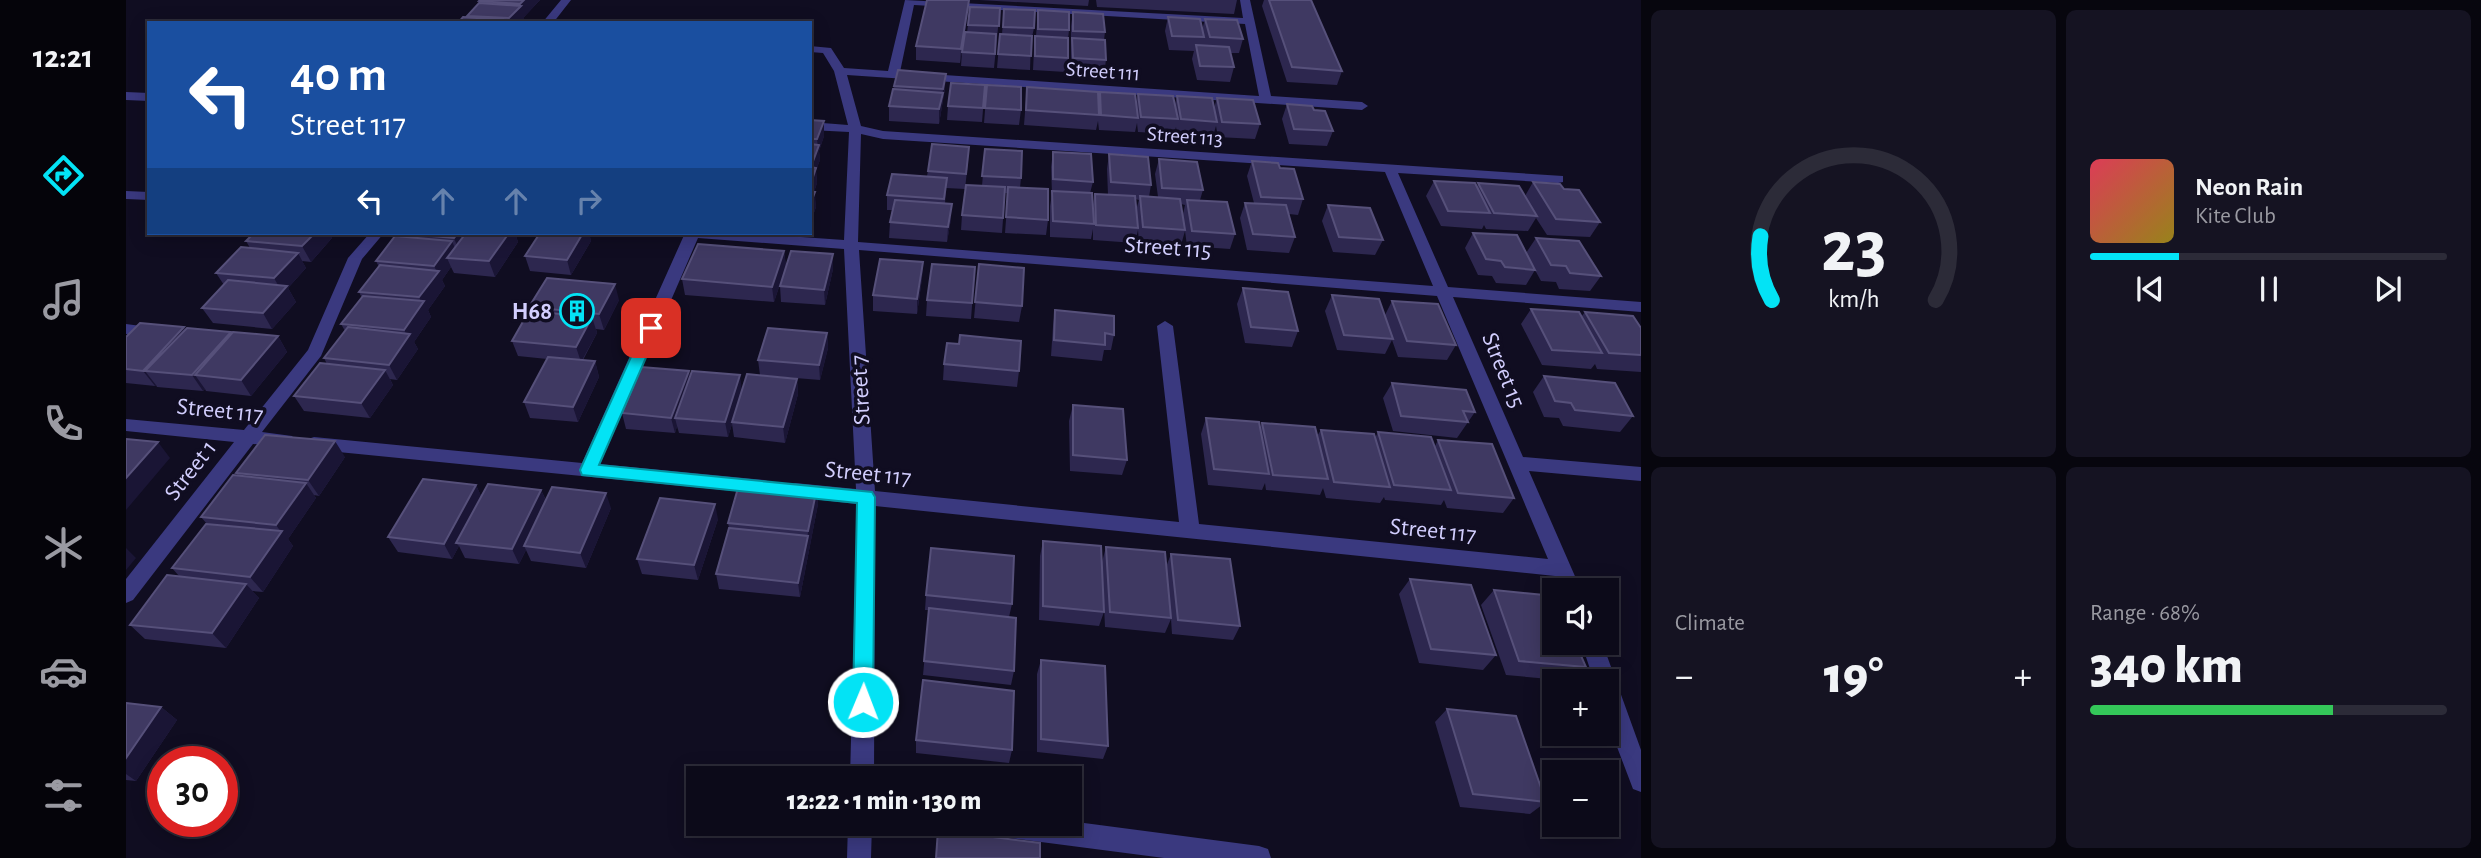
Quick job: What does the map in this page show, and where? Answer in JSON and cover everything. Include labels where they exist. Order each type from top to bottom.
[{"type":"street","points":[[549,21],[566,0]]},
{"type":"street","points":[[1245,0],[1266,101]]},
{"type":"street","points":[[893,75],[910,1],[1249,21]]},
{"type":"street","name":"Street 7","points":[[819,49],[840,71],[855,129],[851,245],[866,497],[862,766]]},
{"type":"street","name":"Street 111","points":[[840,71],[1362,106]]},
{"type":"street","points":[[126,96],[147,97]]},
{"type":"street","name":"Street 113","points":[[812,126],[855,129],[896,136],[1558,180]]},
{"type":"street","name":"Street 15","points":[[1390,169],[1515,463],[1567,578]]},
{"type":"street","points":[[126,195],[147,196]]},
{"type":"street","name":"Street 1","points":[[126,594],[314,352],[355,258],[375,235]]},
{"type":"street","points":[[588,470],[692,235]]},
{"type":"street","name":"Street 115","points":[[719,235],[1641,307]]},
{"type":"street","points":[[1165,326],[1191,530]]},
{"type":"street","name":"Street 117","points":[[126,425],[1564,569]]},
{"type":"street","points":[[1515,463],[1641,474]]},
{"type":"street","points":[[1619,721],[1641,781]]},
{"type":"street","points":[[1082,835],[1259,858]]},
{"type":"street","points":[[859,858],[860,836]]},
{"type":"building","points":[[480,0],[524,0],[520,4]]},
{"type":"building","points":[[927,0],[969,0],[961,49],[916,46]]},
{"type":"building","points":[[1269,0],[1311,0],[1342,71],[1292,67]]},
{"type":"building","points":[[479,3],[521,6],[509,18],[467,16]]},
{"type":"building","points":[[970,7],[1000,8],[999,26],[968,25]]},
{"type":"building","points":[[1004,9],[1035,10],[1034,28],[1003,27]]},
{"type":"building","points":[[1038,10],[1069,12],[1069,30],[1038,29]]},
{"type":"building","points":[[1073,12],[1103,14],[1105,32],[1073,31]]},
{"type":"building","points":[[463,17],[505,20],[504,21],[460,21]]},
{"type":"building","points":[[1168,17],[1200,19],[1204,37],[1172,36]]},
{"type":"building","points":[[1205,19],[1237,20],[1243,39],[1210,37]]},
{"type":"building","points":[[965,32],[996,34],[995,54],[962,52]]},
{"type":"building","points":[[1000,34],[1032,36],[1031,56],[998,54]]},
{"type":"building","points":[[1035,36],[1068,38],[1068,58],[1035,56]]},
{"type":"building","points":[[1072,38],[1105,40],[1106,60],[1073,58]]},
{"type":"building","points":[[1196,45],[1229,47],[1234,67],[1200,66]]},
{"type":"building","points":[[898,70],[946,74],[943,89],[894,86]]},
{"type":"building","points":[[951,83],[985,85],[983,108],[948,106]]},
{"type":"building","points":[[987,85],[1021,87],[1021,110],[985,108]]},
{"type":"building","points":[[1027,87],[1098,92],[1099,115],[1026,110]]},
{"type":"building","points":[[893,89],[943,93],[939,109],[889,106]]},
{"type":"building","points":[[1100,92],[1135,94],[1138,118],[1101,115]]},
{"type":"building","points":[[1138,94],[1173,96],[1178,119],[1141,117]]},
{"type":"building","points":[[1177,96],[1212,98],[1217,122],[1181,119]]},
{"type":"building","points":[[1217,98],[1253,100],[1260,124],[1222,122]]},
{"type":"building","points":[[1287,104],[1312,106],[1314,110],[1325,111],[1333,131],[1294,129]]},
{"type":"building","points":[[812,120],[824,121],[817,139],[812,139]]},
{"type":"building","points":[[812,144],[819,145],[812,164]]},
{"type":"building","points":[[932,144],[969,147],[966,174],[928,171]]},
{"type":"building","points":[[985,149],[1022,151],[1021,178],[982,176]]},
{"type":"building","points":[[1053,152],[1091,154],[1093,182],[1053,179]]},
{"type":"building","points":[[1109,154],[1148,157],[1151,185],[1111,182]]},
{"type":"building","points":[[1159,159],[1197,162],[1203,190],[1162,188]]},
{"type":"building","points":[[1252,161],[1278,163],[1280,168],[1294,169],[1303,199],[1261,197]]},
{"type":"building","points":[[892,174],[947,178],[944,199],[887,195]]},
{"type":"building","points":[[1434,181],[1475,183],[1490,213],[1448,211]]},
{"type":"building","points":[[1533,182],[1560,184],[1564,189],[1579,190],[1600,222],[1556,219]]},
{"type":"building","points":[[1478,183],[1519,186],[1537,216],[1494,213]]},
{"type":"building","points":[[966,185],[1005,187],[1003,218],[962,215]]},
{"type":"building","points":[[1008,187],[1048,189],[1048,220],[1006,217]]},
{"type":"building","points":[[1052,191],[1092,193],[1094,224],[1053,221]]},
{"type":"building","points":[[1095,194],[1135,196],[1138,228],[1096,225]]},
{"type":"building","points":[[1140,196],[1180,199],[1185,230],[1143,227]]},
{"type":"building","points":[[895,200],[952,204],[948,227],[890,222]]},
{"type":"building","points":[[1187,200],[1227,202],[1235,234],[1192,231]]},
{"type":"building","points":[[1245,203],[1286,205],[1295,237],[1253,234]]},
{"type":"building","points":[[1328,205],[1370,208],[1383,240],[1339,237]]},
{"type":"building","points":[[1473,233],[1517,235],[1535,270],[1505,267],[1501,261],[1486,259]]},
{"type":"building","points":[[252,235],[313,235],[302,246],[246,241]]},
{"type":"building","points":[[420,235],[456,235],[454,238]]},
{"type":"building","points":[[464,235],[508,235],[489,261],[447,258]]},
{"type":"building","points":[[539,235],[582,235],[567,260],[525,256]]},
{"type":"building","points":[[395,236],[452,241],[434,266],[376,261]]},
{"type":"building","points":[[1536,238],[1579,241],[1601,276],[1570,273],[1566,266],[1551,265]]},
{"type":"building","points":[[698,244],[784,251],[772,287],[682,279]]},
{"type":"building","points":[[241,247],[298,253],[274,278],[216,273]]},
{"type":"building","points":[[791,251],[833,254],[824,290],[780,286]]},
{"type":"building","points":[[880,259],[923,262],[917,299],[873,295]]},
{"type":"building","points":[[932,264],[975,267],[972,303],[927,300]]},
{"type":"building","points":[[979,264],[1024,268],[1022,306],[975,302]]},
{"type":"building","points":[[380,265],[439,271],[419,297],[359,292]]},
{"type":"building","points":[[547,278],[615,284],[599,314],[529,307]]},
{"type":"building","points":[[228,280],[287,286],[263,313],[202,308]]},
{"type":"building","points":[[1243,288],[1288,292],[1298,331],[1251,327]]},
{"type":"building","points":[[1332,295],[1379,299],[1393,339],[1344,335]]},
{"type":"building","points":[[363,296],[424,301],[404,330],[341,324]]},
{"type":"building","points":[[1392,301],[1438,304],[1456,345],[1407,341]]},
{"type":"building","points":[[1531,309],[1579,312],[1602,353],[1552,350]]},
{"type":"building","points":[[1055,310],[1114,316],[1114,335],[1105,333],[1105,345],[1054,340]]},
{"type":"building","points":[[529,311],[592,317],[576,347],[512,341]]},
{"type":"building","points":[[1585,312],[1633,316],[1641,328],[1641,355],[1609,353]]},
{"type":"building","points":[[140,323],[184,327],[143,371],[126,369],[126,337]]},
{"type":"building","points":[[348,327],[410,334],[389,365],[324,358]]},
{"type":"building","points":[[187,328],[231,332],[192,375],[145,371]]},
{"type":"building","points":[[768,328],[827,333],[819,365],[758,360]]},
{"type":"building","points":[[233,332],[278,336],[241,380],[195,375]]},
{"type":"building","points":[[960,335],[1021,341],[1019,371],[944,364],[947,343],[959,344]]},
{"type":"building","points":[[548,357],[595,361],[573,407],[524,402]]},
{"type":"building","points":[[320,363],[385,370],[361,403],[294,396]]},
{"type":"building","points":[[641,367],[689,371],[671,418],[622,413]]},
{"type":"building","points":[[692,371],[740,375],[725,422],[675,418]]},
{"type":"building","points":[[747,374],[797,379],[783,427],[732,422]]},
{"type":"building","points":[[1544,376],[1615,383],[1633,416],[1575,410],[1571,403],[1555,401]]},
{"type":"building","points":[[1392,383],[1466,390],[1475,412],[1463,411],[1468,422],[1401,416]]},
{"type":"building","points":[[1073,405],[1123,409],[1127,460],[1073,455]]},
{"type":"building","points":[[1206,418],[1259,422],[1269,474],[1214,469]]},
{"type":"building","points":[[1262,423],[1315,427],[1328,479],[1273,475]]},
{"type":"building","points":[[1321,430],[1374,434],[1390,487],[1334,482]]},
{"type":"building","points":[[1378,432],[1431,437],[1451,490],[1394,485]]},
{"type":"building","points":[[265,435],[335,441],[308,480],[236,473]]},
{"type":"building","points":[[126,439],[158,442],[126,478]]},
{"type":"building","points":[[1438,440],[1492,444],[1514,498],[1458,493]]},
{"type":"building","points":[[233,475],[306,483],[276,525],[201,517]]},
{"type":"building","points":[[423,479],[476,485],[444,544],[388,537]]},
{"type":"building","points":[[740,481],[817,488],[808,531],[728,523]]},
{"type":"building","points":[[488,484],[541,490],[512,549],[456,543]]},
{"type":"building","points":[[552,487],[606,493],[580,553],[524,546]]},
{"type":"building","points":[[660,498],[715,504],[694,565],[637,559]]},
{"type":"building","points":[[206,524],[282,531],[250,577],[172,568]]},
{"type":"building","points":[[729,528],[808,536],[798,583],[716,574]]},
{"type":"building","points":[[1043,541],[1101,546],[1104,612],[1043,606]]},
{"type":"building","points":[[1106,547],[1165,552],[1171,618],[1110,612]]},
{"type":"building","points":[[931,548],[1014,556],[1012,604],[926,595]]},
{"type":"building","points":[[1171,554],[1230,559],[1240,626],[1178,620]]},
{"type":"building","points":[[167,575],[246,584],[212,633],[130,625]]},
{"type":"building","points":[[1410,579],[1471,585],[1496,655],[1431,649]]},
{"type":"building","points":[[1494,590],[1542,595],[1542,655],[1581,655],[1586,667],[1519,661]]},
{"type":"building","points":[[929,608],[1016,618],[1014,671],[924,661]]},
{"type":"building","points":[[1041,660],[1105,666],[1108,746],[1041,739]]},
{"type":"building","points":[[923,680],[1014,691],[1012,750],[916,740]]},
{"type":"building","points":[[126,703],[161,707],[126,758]]},
{"type":"building","points":[[1447,709],[1516,716],[1542,791],[1542,802],[1473,794]]},
{"type":"building","points":[[938,836],[985,836],[1040,843],[1040,858],[936,858]]},
{"type":"place","name":"H68","points":[[577,311]]},
{"type":"route","points":[[651,328],[588,470],[866,497],[863,702]]}]
